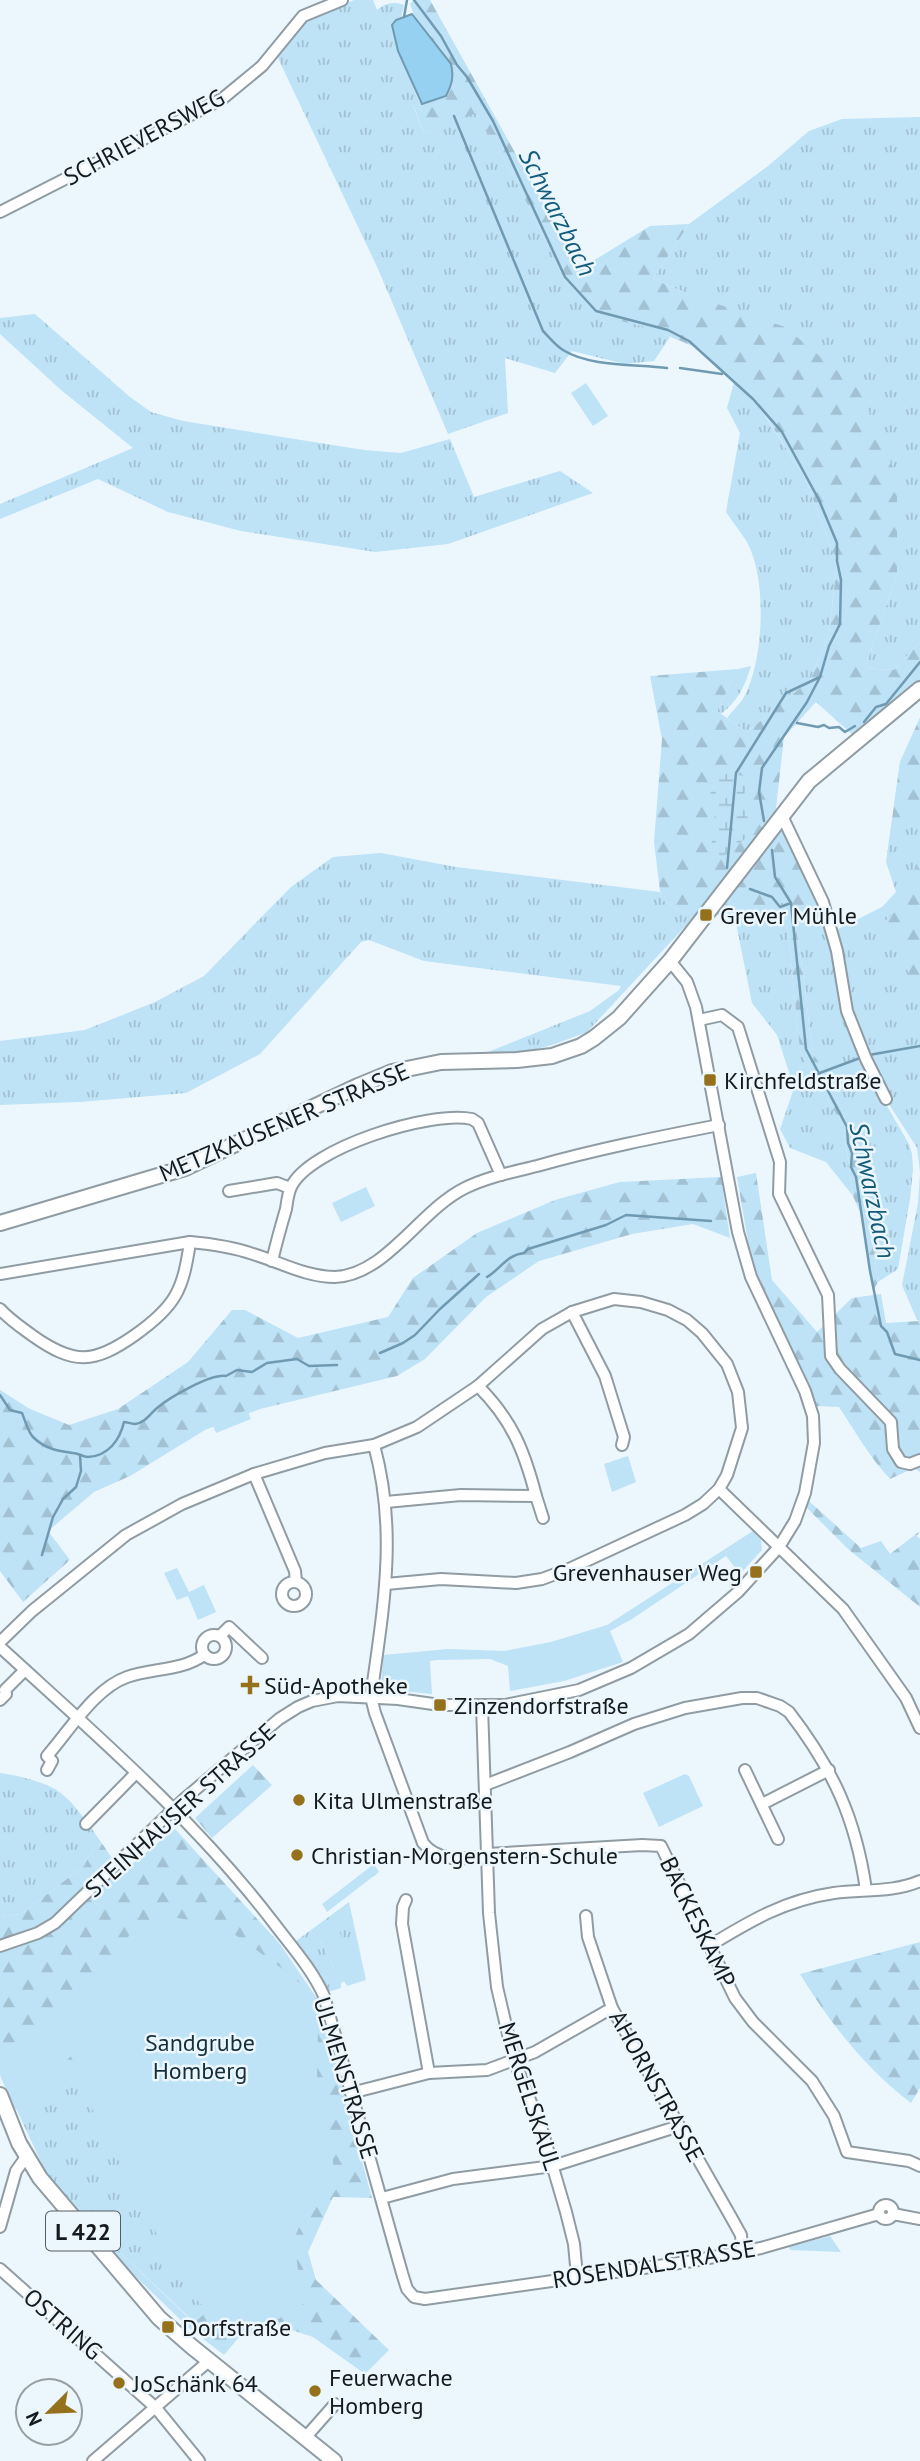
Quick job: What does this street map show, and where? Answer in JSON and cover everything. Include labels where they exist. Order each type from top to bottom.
[{"type":"main road","name":"METZKAUSENER STRASSE","points":[[0,1223],[186,1168],[392,1072],[441,1062],[535,1059],[581,1046],[619,1018],[670,961],[798,792],[821,769],[920,689]]},
{"type":"main road","name":"L 422","points":[[0,2095],[26,2157],[56,2199],[144,2301],[168,2327],[334,2461]]},
{"type":"street","name":"SCHRIEVERSWEG","points":[[0,212],[222,99],[261,66],[303,16],[342,0]]},
{"type":"street","points":[[782,816],[823,902],[837,951],[847,1011],[886,1099]]},
{"type":"street","name":"STEINHAUSER STRASSE","points":[[0,1946],[37,1933],[55,1923],[173,1809],[298,1707],[325,1698],[371,1697],[440,1705],[482,1706],[518,1703],[579,1690],[631,1668],[668,1648],[701,1625],[730,1599],[779,1547],[795,1521],[805,1493],[814,1443],[813,1416],[805,1391],[751,1277],[738,1232],[699,1020],[687,982],[670,961]]},
{"type":"street","points":[[699,1020],[722,1015],[738,1027],[780,1162],[779,1194],[828,1295],[831,1356],[840,1370],[891,1422],[893,1449],[901,1462],[910,1464],[920,1460]]},
{"type":"street","points":[[272,1261],[290,1188],[314,1162],[405,1124],[466,1118],[478,1123],[501,1175]]},
{"type":"street","points":[[0,1274],[190,1242],[218,1245],[254,1254],[311,1274],[335,1277],[364,1269],[382,1259],[427,1214],[464,1188],[501,1175],[615,1145],[719,1125]]},
{"type":"street","points":[[229,1191],[277,1183],[290,1188]]},
{"type":"street","points":[[0,1309],[12,1321],[65,1355],[96,1357],[127,1341],[158,1319],[168,1307],[183,1281],[190,1242]]},
{"type":"street","points":[[0,1645],[32,1611],[126,1535],[182,1504],[254,1474],[326,1453],[374,1444],[417,1427],[478,1386],[542,1329],[572,1311],[614,1299],[641,1302],[668,1310],[687,1320],[727,1364],[738,1392],[742,1427],[733,1460],[719,1489],[704,1504],[569,1569],[542,1579],[516,1583],[441,1579],[386,1584]]},
{"type":"street","points":[[572,1311],[605,1376],[625,1437],[622,1445]]},
{"type":"street","points":[[478,1386],[493,1401],[515,1432],[543,1518]]},
{"type":"street","points":[[374,1444],[386,1502],[388,1543],[386,1584],[371,1697],[423,1843],[435,1854],[445,1858],[487,1856]]},
{"type":"street","points":[[254,1474],[295,1571],[296,1582]]},
{"type":"street","points":[[719,1489],[843,1609],[906,1698],[920,1728]]},
{"type":"street","points":[[386,1502],[461,1495],[536,1496]]},
{"type":"street","points":[[220,1636],[229,1627],[262,1658]]},
{"type":"street","points":[[210,1635],[220,1636],[226,1646],[224,1653],[213,1660],[204,1655],[201,1648],[204,1639],[210,1635]]},
{"type":"street","name":"ULMENSTRASSE","points":[[0,1645],[173,1809],[256,1900],[312,1973],[324,1996],[407,2289],[414,2297],[425,2299]]},
{"type":"street","points":[[47,1770],[52,1761],[47,1756],[98,1695],[115,1683],[135,1675],[193,1663],[204,1655]]},
{"type":"street","points":[[0,1700],[6,1694],[5,1690],[24,1670]]},
{"type":"street","points":[[485,1784],[634,1724],[685,1708],[757,1698],[789,1712],[829,1770],[855,1829],[866,1890]]},
{"type":"street","name":"MERGELSKAUL","points":[[482,1706],[487,1856],[497,1987],[514,2060],[553,2166],[574,2244],[577,2276]]},
{"type":"street","points":[[745,1770],[778,1839]]},
{"type":"street","points":[[762,1804],[829,1770]]},
{"type":"street","points":[[86,1824],[135,1774]]},
{"type":"street","name":"BACKESKAMP","points":[[487,1856],[661,1846],[735,1998],[753,2022],[812,2081],[834,2116],[847,2152],[909,2161],[920,2166]]},
{"type":"street","points":[[709,1947],[783,1905],[833,1893],[888,1891],[905,1888],[920,1881]]},
{"type":"street","points":[[406,1900],[402,1924],[429,2073]]},
{"type":"street","name":"AHORNSTRASSE","points":[[586,1916],[588,1937],[612,2008],[741,2235],[742,2250]]},
{"type":"street","points":[[351,2093],[429,2073],[487,2070],[535,2052],[612,2008]]},
{"type":"street","points":[[382,2198],[453,2179],[553,2166],[679,2126]]},
{"type":"street","points":[[0,2227],[16,2171],[26,2157]]},
{"type":"street","name":"ROSENDALSTRASSE","points":[[425,2299],[693,2261],[761,2248],[880,2214],[881,2207],[886,2205],[891,2207],[893,2214],[920,2219]]},
{"type":"street","name":"OSTRING","points":[[0,2270],[156,2408],[199,2461]]},
{"type":"street","points":[[93,2461],[210,2360]]},
{"type":"street","points":[[305,2438],[335,2404]]},
{"type":"green space","points":[[354,0],[373,0],[377,10],[390,3],[404,5],[401,18],[396,20],[398,51],[419,101],[413,106],[424,133],[477,112],[512,173],[567,285],[670,337],[654,361],[625,364],[572,351],[555,373],[505,358],[508,413],[448,434],[378,269],[277,56],[308,20]]},
{"type":"green space","points":[[414,0],[430,0],[580,269],[650,226],[689,224],[653,279],[785,327],[860,390],[897,477],[897,574],[865,668],[894,670],[920,642],[920,683],[854,736],[816,702],[784,737],[776,808],[792,846],[804,866],[820,914],[816,923],[793,908],[812,1052],[828,1076],[860,1158],[878,1282],[873,1291],[863,1219],[853,1196],[843,1126],[800,1051],[785,902],[730,914],[693,918],[661,899],[654,842],[662,739],[650,676],[738,669],[717,711],[747,732],[810,680],[829,634],[837,562],[804,476],[761,409],[700,349],[649,328],[597,315],[567,285],[512,173],[477,113],[424,133],[413,105],[419,101],[422,104],[446,96],[451,64],[416,20],[410,4]]},
{"type":"green space","points":[[920,117],[920,642],[894,670],[865,668],[897,574],[691,295],[653,279],[689,224],[768,166],[809,131],[842,119]]},
{"type":"green space","points":[[35,314],[151,412],[183,421],[364,450],[401,453],[450,439],[474,497],[560,471],[593,493],[448,544],[375,552],[241,531],[168,512],[98,479],[0,519],[0,504],[133,448],[61,390],[0,334],[0,318]]},
{"type":"green space","points":[[734,382],[759,407],[804,476],[837,562],[829,634],[810,680],[747,732],[727,718],[742,700],[751,681],[761,620],[754,560],[746,540],[726,512],[740,433],[727,408]]},
{"type":"green space","points":[[586,383],[608,416],[593,426],[571,393]]},
{"type":"green space","points":[[751,666],[740,693],[721,714],[717,711],[738,669]]},
{"type":"green space","points":[[920,718],[920,1172],[917,1148],[876,1087],[909,1144],[913,1169],[898,1269],[878,1282],[860,1158],[828,1076],[812,1052],[793,907],[832,932],[882,907],[896,892],[886,862],[900,762]]},
{"type":"green space","points":[[920,718],[920,806],[890,835],[900,762]]},
{"type":"green space","points":[[729,773],[748,777],[743,800],[750,826],[747,837],[721,859],[712,844],[711,834],[717,827],[710,796],[714,776]]},
{"type":"green space","points":[[920,847],[920,995],[883,923],[911,890]]},
{"type":"green space","points":[[381,853],[456,867],[660,892],[661,899],[693,918],[587,1032],[527,1052],[488,1052],[590,1011],[621,986],[424,961],[369,940],[361,942],[260,1054],[186,1093],[80,1102],[0,1105],[0,1041],[85,1030],[155,1002],[204,976],[291,887],[333,857]]},
{"type":"green space","points":[[785,901],[800,1051],[843,1126],[853,1196],[826,1162],[790,1148],[780,1129],[794,1088],[777,1035],[752,1003],[734,913]]},
{"type":"green space","points":[[756,1173],[772,1280],[817,1332],[852,1298],[881,1294],[886,1323],[920,1321],[920,1472],[914,1468],[890,1479],[869,1453],[839,1407],[816,1406],[753,1271],[737,1177]]},
{"type":"green space","points":[[920,1173],[920,1321],[917,1320],[902,1285],[918,1203]]},
{"type":"green space","points":[[721,1177],[730,1238],[693,1224],[632,1234],[539,1261],[486,1297],[425,1359],[397,1376],[260,1409],[205,1430],[130,1476],[94,1492],[48,1531],[70,1560],[23,1602],[0,1571],[0,1390],[30,1409],[69,1425],[118,1409],[188,1362],[232,1310],[245,1310],[298,1338],[388,1317],[413,1278],[477,1233],[555,1200],[620,1182]]},
{"type":"green space","points":[[366,1187],[375,1206],[341,1222],[332,1203]]},
{"type":"green space","points":[[247,1410],[251,1419],[216,1433],[212,1423]]},
{"type":"green space","points":[[628,1456],[636,1482],[612,1492],[604,1464]]},
{"type":"green space","points":[[809,1501],[861,1548],[881,1541],[890,1554],[920,1531],[917,1536],[920,1539],[920,1607],[848,1549],[806,1507]]},
{"type":"green space","points":[[753,1531],[761,1540],[762,1550],[740,1574],[726,1556],[610,1631],[623,1662],[564,1681],[510,1691],[508,1666],[490,1659],[437,1660],[430,1661],[432,1694],[381,1689],[383,1655],[448,1649],[504,1651],[551,1642],[607,1625]]},
{"type":"green space","points":[[177,1568],[189,1592],[204,1585],[216,1612],[198,1620],[188,1596],[177,1600],[164,1573]]},
{"type":"green space","points":[[253,1765],[272,1785],[212,1838],[195,1818]]},
{"type":"green space","points":[[0,1773],[30,1779],[58,1791],[76,1808],[101,1842],[92,1850],[84,1866],[21,1914],[0,1917]]},
{"type":"green space","points":[[685,1774],[689,1776],[703,1806],[659,1827],[643,1793]]},
{"type":"green space","name":"Sandgrube Homberg","points":[[175,1829],[280,1944],[318,2000],[372,2198],[333,2197],[308,2252],[316,2280],[389,2350],[365,2374],[313,2337],[255,2318],[224,2355],[189,2328],[107,2249],[48,2177],[122,2254],[194,2323],[220,2300],[84,2036],[73,2064],[15,2106],[0,2060],[0,1917],[21,1914],[84,1866],[92,1850],[101,1842],[120,1870],[131,1865]]},
{"type":"green space","points":[[374,1864],[379,1872],[327,1912],[322,1904]]},
{"type":"green space","points":[[349,1902],[366,1980],[347,1986],[344,1981],[359,1973],[320,1940],[341,1983],[341,1988],[328,1992],[323,1978],[296,1941]]},
{"type":"green space","name":"Sandgrube Homberg","points":[[178,1918],[218,1925],[230,1931],[291,1975],[305,1988],[318,2025],[317,2084],[333,2153],[333,2167],[328,2179],[309,2204],[294,2239],[298,2270],[308,2301],[247,2338],[225,2324],[193,2297],[165,2250],[92,2109],[73,2054],[67,2060],[62,2089],[14,2109],[0,2075],[0,2058],[37,2036],[81,1999],[96,1984],[128,1937],[142,1926]]},
{"type":"green space","points":[[339,1931],[359,1974],[341,1983],[320,1940]]},
{"type":"green space","points":[[920,1942],[920,2088],[911,2103],[894,2090],[849,2044],[800,1974]]},
{"type":"green space","points":[[84,2036],[221,2300],[195,2323],[122,2254],[48,2177],[15,2106]]},
{"type":"green space","points":[[830,2236],[841,2252],[790,2250],[789,2247]]},
{"type":"shaded area","points":[[412,14],[451,64],[452,69],[452,80],[446,96],[422,104],[398,51],[392,25],[396,20]]},
{"type":"waterway","points":[[404,17],[407,0]]},
{"type":"waterway","name":"Schwarzbach","points":[[414,0],[441,36],[493,121],[565,277],[596,311],[668,330],[689,341],[753,399],[782,432],[819,500],[837,543],[841,580],[840,624],[829,646],[820,677],[807,702],[762,768],[759,792],[764,821]]},
{"type":"waterway","points":[[454,116],[543,331],[563,350],[586,359],[667,368]]},
{"type":"waterway","points":[[680,368],[722,374]]},
{"type":"waterway","points":[[864,722],[876,707],[886,704],[920,662]]},
{"type":"waterway","points":[[727,868],[736,773],[786,693],[820,677]]},
{"type":"waterway","points":[[797,723],[839,727],[845,732],[855,726]]},
{"type":"waterway","name":"Schwarzbach","points":[[772,850],[775,877],[791,903],[806,1049],[847,1127],[852,1153],[851,1167],[856,1177],[881,1326],[887,1332],[895,1354],[920,1360]]},
{"type":"waterway","points":[[750,889],[772,897],[780,907],[791,903]]},
{"type":"waterway","points":[[869,1055],[920,1046]]},
{"type":"waterway","points":[[817,1074],[860,1058]]},
{"type":"waterway","points":[[487,1277],[508,1259],[528,1249],[606,1225],[626,1215],[711,1221]]},
{"type":"waterway","points":[[380,1353],[415,1335],[479,1274]]},
{"type":"waterway","points":[[0,1395],[10,1410],[22,1413],[33,1437],[42,1444],[88,1457],[108,1450],[120,1434],[124,1422],[142,1422],[171,1398],[210,1379],[226,1376],[237,1370],[252,1372],[267,1363],[297,1359],[309,1366],[337,1365]]},
{"type":"waterway","points":[[42,1555],[53,1517],[63,1499],[76,1487],[81,1471],[80,1455]]},
{"type":"place","name":"Grever Mühle","points":[[706,915]]},
{"type":"place","name":"Kirchfeldstraße","points":[[710,1080]]},
{"type":"place","name":"Grevenhauser Weg","points":[[756,1572]]},
{"type":"place","name":"Süd-Apotheke","points":[[250,1685]]},
{"type":"place","name":"Zinzendorfstraße","points":[[440,1705]]},
{"type":"place","name":"Kita Ulmenstraße","points":[[299,1800]]},
{"type":"place","name":"Christian-Morgenstern-Schule","points":[[297,1855]]},
{"type":"place","name":"Dorfstraße","points":[[168,2327]]},
{"type":"place","name":"JoSchänk 64","points":[[119,2383]]},
{"type":"place","name":"Feuerwache Homberg","points":[[315,2391]]}]
